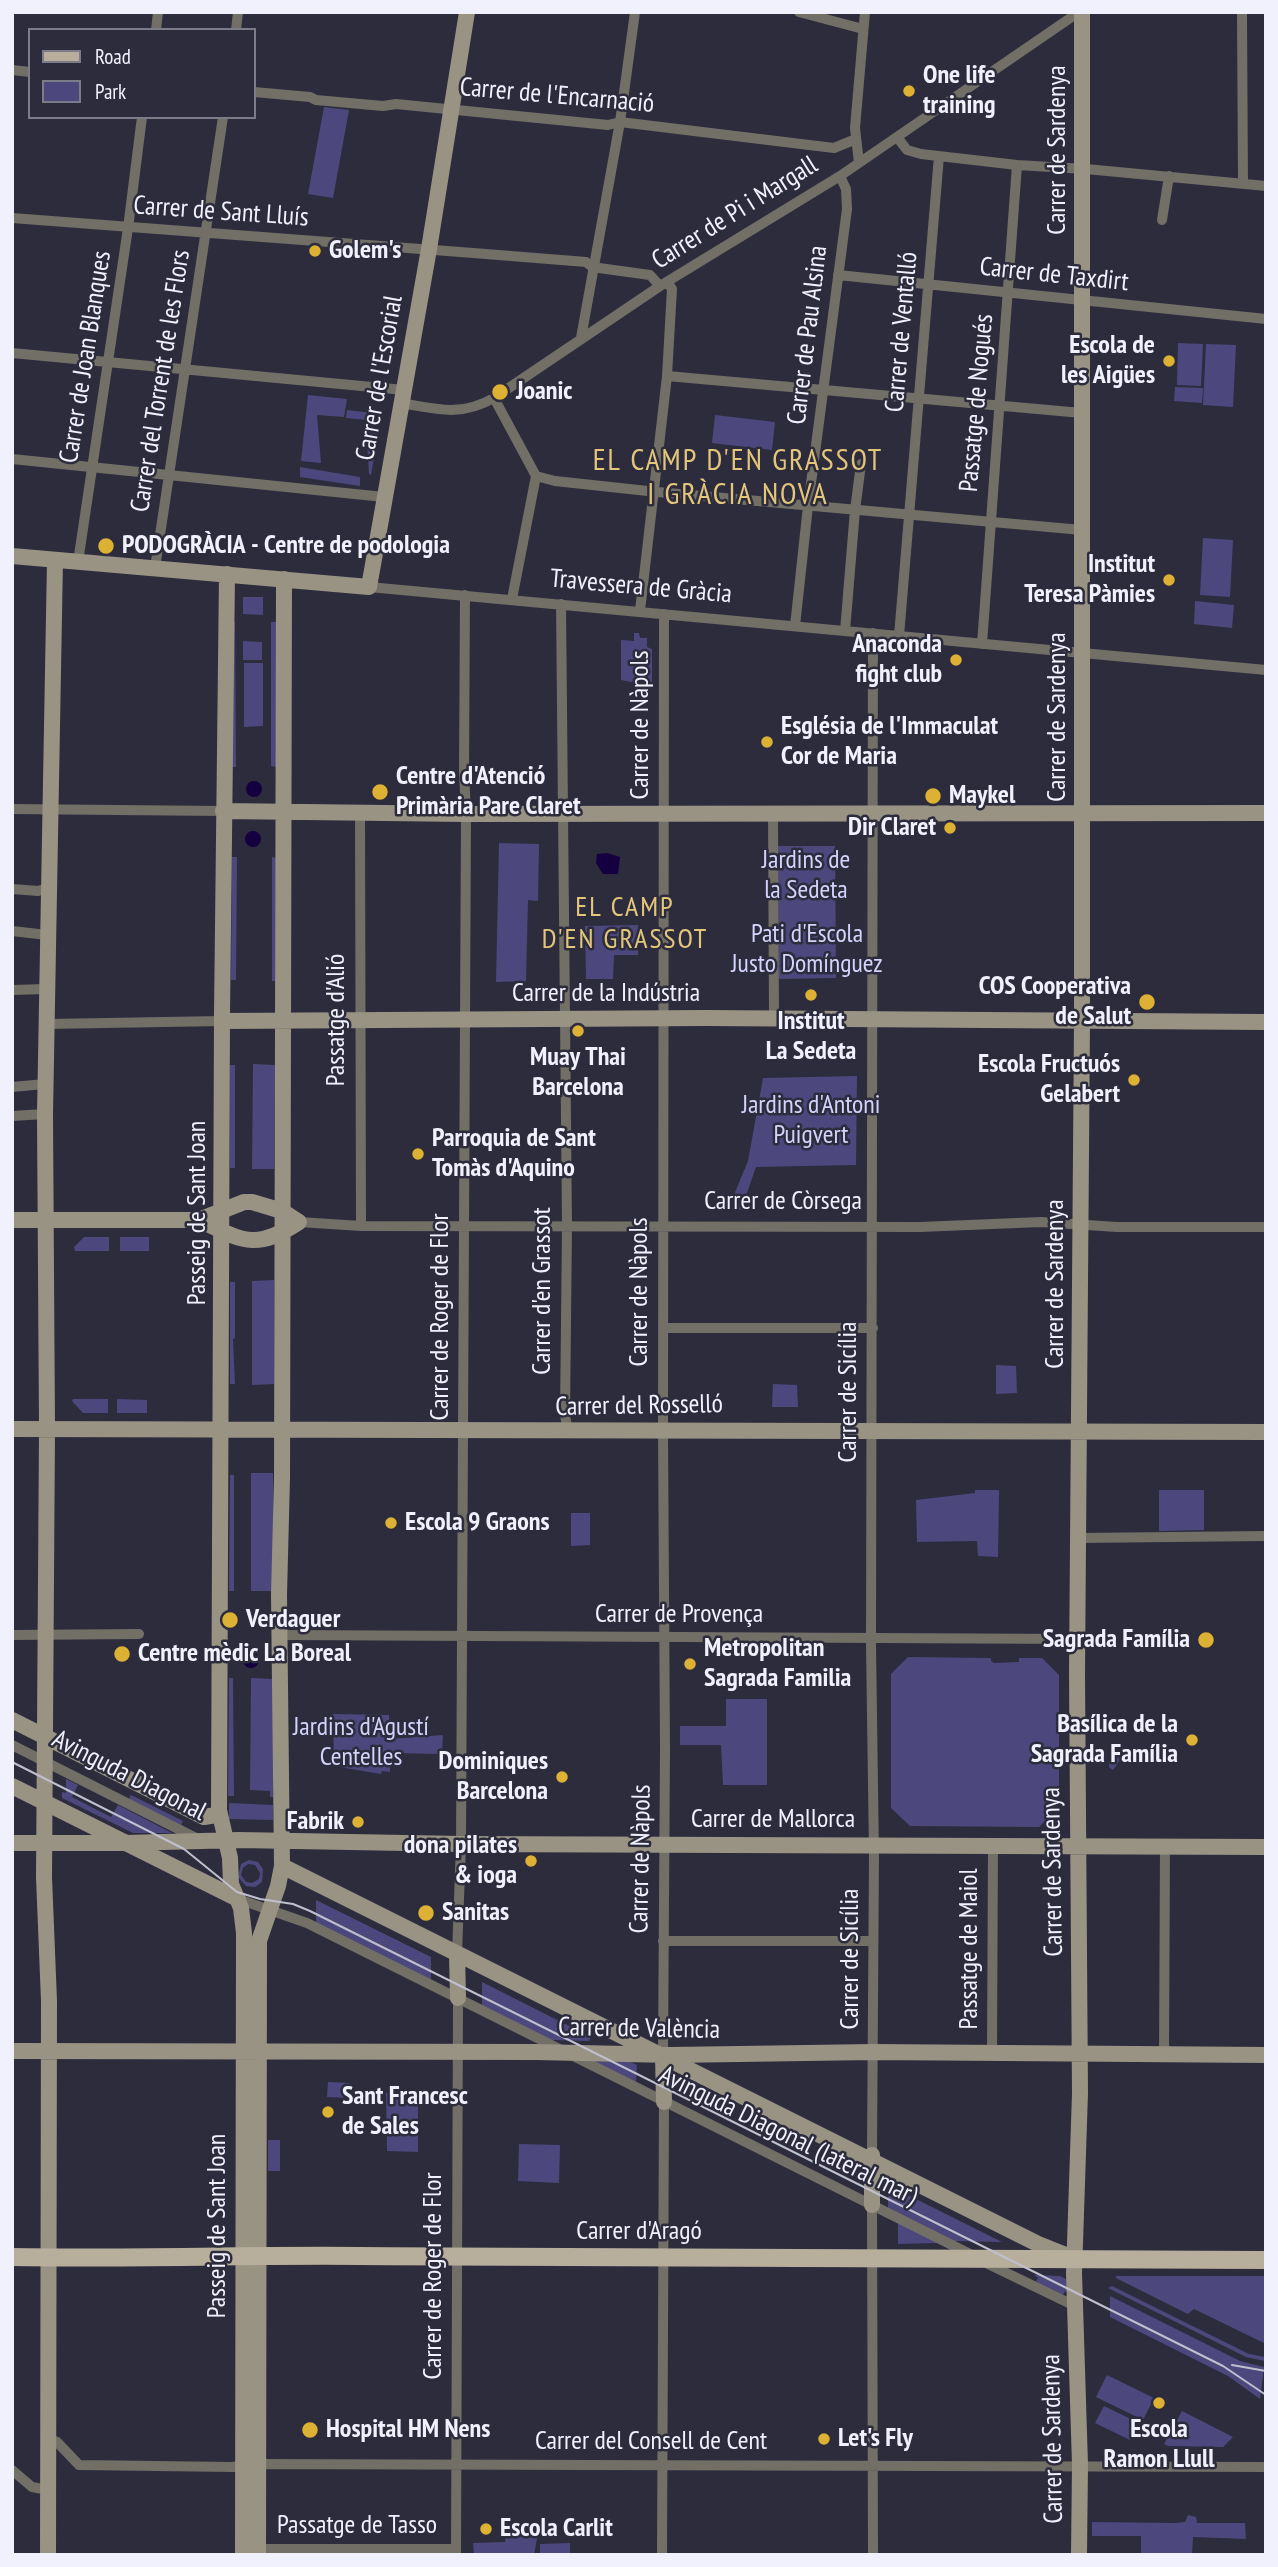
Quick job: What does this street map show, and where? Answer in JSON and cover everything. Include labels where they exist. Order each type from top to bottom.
[{"type":"main road","name":"Carrer d'Aragó","points":[[12,2257],[975,2257],[1266,2260]]},
{"type":"street","name":"Carrer de l'Escorial","points":[[369,587],[429,249],[467,12]]},
{"type":"street","points":[[581,338],[596,267],[635,12]]},
{"type":"street","points":[[799,12],[863,29]]},
{"type":"street","points":[[859,163],[856,139],[865,12]]},
{"type":"street","name":"Carrer de Pi i Margall","points":[[12,353],[184,370],[403,397],[458,411],[478,407],[664,284],[840,176],[1080,12]]},
{"type":"street","name":"Carrer de Sardenya","points":[[1079,2555],[1080,2465],[1075,2259],[1080,2053],[1077,1639],[1082,1022],[1080,12]]},
{"type":"street","points":[[1242,12],[1242,184]]},
{"type":"street","name":"Carrer de l'Encarnació","points":[[256,92],[310,97],[316,100],[383,106],[396,104],[608,125],[620,122],[834,148],[856,139]]},
{"type":"street","name":"Carrer de Joan Blanques","points":[[78,562],[142,119]]},
{"type":"street","name":"Carrer del Torrent de les Flors","points":[[155,568],[223,119]]},
{"type":"street","points":[[897,136],[911,153],[1017,165],[1266,186]]},
{"type":"street","name":"Carrer de Ventalló","points":[[899,636],[939,156]]},
{"type":"street","name":"Passatge de Nogués","points":[[982,644],[1017,165]]},
{"type":"street","name":"Carrer de Pau Alsina","points":[[795,626],[847,209],[846,189],[840,176]]},
{"type":"street","points":[[1162,220],[1168,176]]},
{"type":"street","name":"Carrer de Sant Lluís","points":[[12,218],[586,262],[596,267],[650,275],[664,284]]},
{"type":"street","name":"Carrer de Taxdirt","points":[[838,275],[1266,319]]},
{"type":"street","points":[[639,611],[667,376],[672,289],[664,284]]},
{"type":"street","points":[[667,376],[1082,413]]},
{"type":"street","points":[[494,398],[536,476],[512,599]]},
{"type":"street","points":[[12,458],[384,497]]},
{"type":"street","points":[[845,631],[860,464]]},
{"type":"street","points":[[536,476],[555,481],[653,492],[1082,530]]},
{"type":"street","name":"Travessera de Gràcia","points":[[12,556],[512,599],[1266,670]]},
{"type":"street","points":[[48,2555],[45,1114],[54,560]]},
{"type":"street","name":"Passeig de Sant Joan","points":[[227,574],[223,811],[219,1810],[230,1884],[241,1908],[251,2052],[250,2464],[253,2553]]},
{"type":"street","points":[[281,1842],[285,579]]},
{"type":"street","name":"Carrer de Roger de Flor","points":[[457,1954],[461,1844],[465,595]]},
{"type":"street","name":"Carrer d'en Grassot","points":[[561,604],[567,1226],[565,1415],[568,1432]]},
{"type":"street","name":"Carrer de Nàpols","points":[[663,2055],[664,614]]},
{"type":"street","name":"Carrer de Sicília","points":[[872,2156],[873,633]]},
{"type":"street","points":[[12,809],[466,814],[1266,813]]},
{"type":"street","points":[[773,812],[774,1018]]},
{"type":"street","name":"Passatge d'Alió","points":[[360,813],[361,1226]]},
{"type":"street","points":[[12,890],[38,891],[48,888]]},
{"type":"street","points":[[12,932],[47,935]]},
{"type":"street","points":[[12,990],[46,989]]},
{"type":"street","name":"Carrer de la Indústria","points":[[222,1021],[774,1018],[1266,1022]]},
{"type":"street","points":[[48,1024],[222,1021]]},
{"type":"street","points":[[12,1087],[46,1084]]},
{"type":"street","points":[[12,1116],[45,1114]]},
{"type":"street","points":[[12,1220],[199,1220],[244,1202],[252,1202],[282,1211],[299,1223],[264,1240],[251,1241],[199,1220]]},
{"type":"street","name":"Carrer de Còrsega","points":[[299,1223],[361,1226],[871,1227],[1041,1222],[1117,1227],[1266,1227]]},
{"type":"street","points":[[663,1328],[873,1328]]},
{"type":"street","name":"Carrer del Rosselló","points":[[12,1429],[1266,1432]]},
{"type":"street","points":[[1079,1538],[1266,1535]]},
{"type":"street","points":[[12,1635],[139,1634]]},
{"type":"street","name":"Carrer de Provença","points":[[280,1636],[1077,1639]]},
{"type":"street","points":[[12,1720],[204,1817],[216,1815],[219,1810]]},
{"type":"street","name":"Avinguda Diagonal","points":[[12,1745],[204,1842],[226,1846],[281,1842]]},
{"type":"street","points":[[12,1786],[237,1899]]},
{"type":"street","points":[[12,1843],[204,1842]]},
{"type":"street","name":"Passeig de Sant Joan","points":[[251,2052],[259,1941],[282,1866],[281,1842]]},
{"type":"street","name":"Carrer de Mallorca","points":[[281,1842],[1266,1847]]},
{"type":"street","name":"Passatge de Maiol","points":[[992,2053],[993,1845]]},
{"type":"street","points":[[1164,2054],[1165,1846]]},
{"type":"street","points":[[282,1866],[638,2046],[663,2055],[691,2071],[872,2156],[1038,2244],[1075,2259]]},
{"type":"street","name":"Avinguda Diagonal (lateral mar)","points":[[237,1899],[271,1906],[307,1923],[975,2257]]},
{"type":"street","points":[[663,1941],[873,1941]]},
{"type":"street","points":[[457,1954],[458,1998]]},
{"type":"street","name":"Carrer de Roger de Flor","points":[[456,2552],[458,1998]]},
{"type":"street","name":"Carrer de València","points":[[12,2052],[1266,2055]]},
{"type":"street","points":[[662,2555],[663,2055]]},
{"type":"street","points":[[872,2156],[873,2555]]},
{"type":"street","points":[[975,2257],[1075,2306]]},
{"type":"street","name":"Carrer del Consell de Cent","points":[[47,2438],[57,2442],[79,2465],[1266,2467]]},
{"type":"street","points":[[12,2470],[32,2487],[48,2490]]},
{"type":"street","name":"Passatge de Tasso","points":[[253,2553],[456,2552]]},
{"type":"green space","points":[[324,107],[349,110],[333,198],[308,194]]},
{"type":"green space","points":[[1178,343],[1203,344],[1201,386],[1177,385]]},
{"type":"green space","points":[[1206,344],[1236,345],[1233,407],[1203,405]]},
{"type":"green space","points":[[1175,387],[1203,388],[1202,403],[1174,401]]},
{"type":"green space","points":[[308,395],[347,399],[344,417],[317,415],[321,463],[301,461]]},
{"type":"green space","points":[[347,410],[381,414],[380,421],[346,418]]},
{"type":"green space","points":[[715,415],[775,422],[772,450],[712,443]]},
{"type":"green space","points":[[366,426],[379,427],[371,475],[369,474]]},
{"type":"green space","points":[[300,467],[360,477],[360,486],[300,477]]},
{"type":"green space","points":[[1203,538],[1233,540],[1230,597],[1200,595]]},
{"type":"green space","points":[[243,597],[263,597],[263,615],[243,614]]},
{"type":"green space","points":[[1195,601],[1234,605],[1232,628],[1194,624]]},
{"type":"green space","points":[[231,622],[235,622],[236,767],[231,767]]},
{"type":"green space","points":[[271,622],[276,622],[276,767],[271,766]]},
{"type":"green space","points":[[634,633],[639,633],[640,638],[647,638],[647,647],[652,649],[652,686],[621,680],[621,640],[634,641]]},
{"type":"green space","points":[[243,641],[262,642],[262,660],[243,660]]},
{"type":"green space","points":[[244,663],[263,663],[263,726],[244,727]]},
{"type":"green space","points":[[499,843],[539,844],[538,901],[528,900],[526,981],[496,982]]},
{"type":"green space","points":[[778,846],[835,846],[836,978],[779,979]]},
{"type":"green space","points":[[232,857],[237,857],[236,980],[231,980]]},
{"type":"green space","points":[[272,857],[276,858],[275,981],[272,981]]},
{"type":"green space","points":[[638,925],[638,955],[614,955],[613,979],[586,979],[585,926]]},
{"type":"green space","points":[[253,1064],[275,1065],[274,1169],[252,1169]]},
{"type":"green space","points":[[230,1065],[235,1065],[235,1168],[230,1168]]},
{"type":"green space","name":"Jardins d'Antoni Puigvert","points":[[857,1076],[856,1165],[756,1167],[741,1210],[728,1209],[748,1161],[763,1078]]},
{"type":"green space","points":[[84,1237],[109,1237],[109,1251],[75,1251],[74,1247]]},
{"type":"green space","points":[[120,1237],[149,1237],[149,1251],[120,1251]]},
{"type":"green space","points":[[274,1280],[274,1384],[252,1385],[252,1281]]},
{"type":"green space","points":[[230,1282],[235,1282],[235,1384],[230,1384]]},
{"type":"green space","points":[[996,1365],[1016,1366],[1017,1393],[996,1394]]},
{"type":"green space","points":[[773,1384],[797,1385],[798,1407],[772,1407]]},
{"type":"green space","points":[[73,1399],[108,1399],[108,1413],[83,1413]]},
{"type":"green space","points":[[117,1399],[147,1400],[147,1413],[117,1413]]},
{"type":"green space","points":[[251,1473],[273,1473],[273,1591],[251,1591]]},
{"type":"green space","points":[[230,1475],[234,1475],[234,1591],[229,1591]]},
{"type":"green space","points":[[975,1490],[999,1490],[998,1557],[978,1556],[977,1541],[917,1542],[916,1500],[975,1493]]},
{"type":"green space","points":[[1159,1490],[1204,1490],[1204,1530],[1159,1531]]},
{"type":"green space","points":[[571,1513],[590,1513],[590,1545],[571,1546]]},
{"type":"green space","points":[[908,1657],[991,1658],[994,1663],[1019,1662],[1019,1658],[1042,1658],[1059,1675],[1059,1807],[1039,1827],[910,1826],[891,1808],[891,1674]]},
{"type":"green space","points":[[229,1678],[233,1678],[234,1796],[228,1796]]},
{"type":"green space","points":[[251,1678],[273,1679],[273,1797],[270,1797],[270,1791],[250,1790]]},
{"type":"green space","points":[[726,1699],[767,1699],[767,1785],[723,1785],[721,1745],[680,1745],[680,1726],[726,1726]]},
{"type":"green space","name":"Jardins d'Agustí Centelles","points":[[333,1714],[389,1715],[389,1739],[443,1735],[442,1754],[390,1753],[390,1772],[382,1771],[381,1774],[334,1766]]},
{"type":"green space","points":[[1113,1744],[1120,1760],[1113,1770],[1109,1767],[1110,1745]]},
{"type":"green space","points":[[66,1779],[78,1785],[72,1797],[111,1817],[118,1805],[172,1833],[133,1833],[62,1798],[62,1792],[66,1793]]},
{"type":"green space","points":[[131,1795],[183,1821],[181,1825],[129,1799]]},
{"type":"green space","points":[[229,1803],[273,1805],[273,1820],[229,1819]]},
{"type":"green space","points":[[249,1860],[258,1862],[263,1869],[262,1882],[255,1887],[246,1886],[238,1877],[241,1864]],"holes":[[[248,1864],[255,1865],[260,1873],[259,1879],[252,1883],[246,1882],[241,1875],[243,1868]]]},
{"type":"green space","points":[[316,1900],[431,1957],[431,1980],[316,1923]]},
{"type":"green space","points":[[482,1982],[591,2037],[589,2041],[551,2040],[482,2005]]},
{"type":"green space","points":[[593,2061],[628,2061],[637,2065],[636,2082]]},
{"type":"green space","points":[[328,2082],[350,2083],[349,2098],[327,2097]]},
{"type":"green space","points":[[386,2093],[418,2093],[418,2152],[387,2151]]},
{"type":"green space","points":[[268,2140],[280,2140],[280,2171],[268,2171]]},
{"type":"green space","points":[[519,2144],[560,2145],[559,2183],[518,2181]]},
{"type":"green space","points":[[888,2185],[1002,2242],[954,2241],[888,2208]]},
{"type":"green space","points":[[898,2222],[938,2243],[898,2244]]},
{"type":"green space","points":[[1034,2275],[1060,2276],[1068,2280],[1068,2293],[1065,2291],[1063,2295],[1036,2282],[1038,2278]]},
{"type":"green space","points":[[1116,2276],[1266,2276],[1266,2344],[1194,2309],[1188,2314]]},
{"type":"green space","points":[[1112,2286],[1249,2354],[1265,2357],[1265,2361],[1246,2357],[1108,2288]]},
{"type":"green space","points":[[1110,2296],[1240,2361],[1264,2367],[1260,2399],[1228,2376],[1110,2317]]},
{"type":"green space","points":[[1107,2375],[1154,2398],[1143,2420],[1096,2397]]},
{"type":"green space","points":[[1104,2406],[1139,2423],[1130,2440],[1095,2423]]},
{"type":"green space","points":[[1182,2411],[1233,2437],[1223,2447],[1164,2444]]},
{"type":"green space","points":[[1188,2515],[1196,2517],[1197,2523],[1245,2523],[1246,2539],[1193,2537],[1192,2555],[1141,2555],[1141,2536],[1092,2536],[1092,2522],[1176,2523],[1185,2522]]},
{"type":"green space","points":[[506,2533],[538,2533],[534,2555],[474,2555],[473,2543],[505,2542]]},
{"type":"green space","points":[[570,2543],[570,2555],[540,2555],[540,2544]]},
{"type":"shaded area","points":[[254,781],[262,789],[254,797],[246,789]]},
{"type":"shaded area","points":[[253,831],[261,839],[253,847],[245,839]]},
{"type":"shaded area","points":[[607,853],[620,857],[618,874],[603,874],[596,863],[597,854]]},
{"type":"shaded area","points":[[251,1652],[259,1660],[251,1668],[243,1660]]},
{"type":"tram line","points":[[12,1762],[184,1849],[237,1892],[293,1904],[310,1911],[1223,2366],[1266,2395]]},
{"type":"tram line","points":[[1232,2365],[1266,2371]]},
{"type":"place","name":"One life training","points":[[909,91]]},
{"type":"place","name":"Golem's","points":[[315,251]]},
{"type":"place","name":"Escola de les Aigües","points":[[1169,361]]},
{"type":"place","name":"Joanic","points":[[500,392]]},
{"type":"place","name":"PODOGRÀCIA - Centre de podologia","points":[[106,546]]},
{"type":"place","name":"Institut Teresa Pàmies","points":[[1169,580]]},
{"type":"place","name":"Anaconda fight club","points":[[956,660]]},
{"type":"place","name":"Església de l'Immaculat Cor de Maria","points":[[767,742]]},
{"type":"place","name":"Centre d'Atenció Primària Pare Claret","points":[[380,792]]},
{"type":"place","name":"Maykel","points":[[933,796]]},
{"type":"place","name":"Dir Claret","points":[[950,828]]},
{"type":"place","name":"Institut La Sedeta","points":[[811,995]]},
{"type":"place","name":"COS Cooperativa de Salut","points":[[1147,1002]]},
{"type":"place","name":"Muay Thai Barcelona","points":[[578,1031]]},
{"type":"place","name":"Escola Fructuós Gelabert","points":[[1134,1080]]},
{"type":"place","name":"Parroquia de Sant Tomàs d'Aquino","points":[[418,1154]]},
{"type":"place","name":"Escola 9 Graons","points":[[391,1523]]},
{"type":"place","name":"Verdaguer","points":[[230,1620]]},
{"type":"place","name":"Sagrada Família","points":[[1206,1640]]},
{"type":"place","name":"Centre mèdic La Boreal","points":[[122,1654]]},
{"type":"place","name":"Metropolitan Sagrada Familia","points":[[690,1664]]},
{"type":"place","name":"Basílica de la Sagrada Família","points":[[1192,1740]]},
{"type":"place","name":"Dominiques Barcelona","points":[[562,1777]]},
{"type":"place","name":"Fabrik","points":[[358,1822]]},
{"type":"place","name":"dona pilates & ioga","points":[[531,1861]]},
{"type":"place","name":"Sanitas","points":[[426,1913]]},
{"type":"place","name":"Sant Francesc de Sales","points":[[328,2112]]},
{"type":"place","name":"Escola Ramon Llull","points":[[1159,2403]]},
{"type":"place","name":"Hospital HM Nens","points":[[310,2430]]},
{"type":"place","name":"Let's Fly","points":[[824,2439]]},
{"type":"place","name":"Escola Carlit","points":[[486,2529]]},
{"type":"district","name":"EL CAMP D'EN GRASSOT I GRÀCIA NOVA","points":[[738,478]]},
{"type":"district","name":"EL CAMP D'EN GRASSOT","points":[[625,924]]},
{"type":"park label","name":"Jardins de la Sedeta","points":[[806,876]]},
{"type":"park label","name":"Pati d'Escola Justo Domínguez","points":[[807,950]]}]
